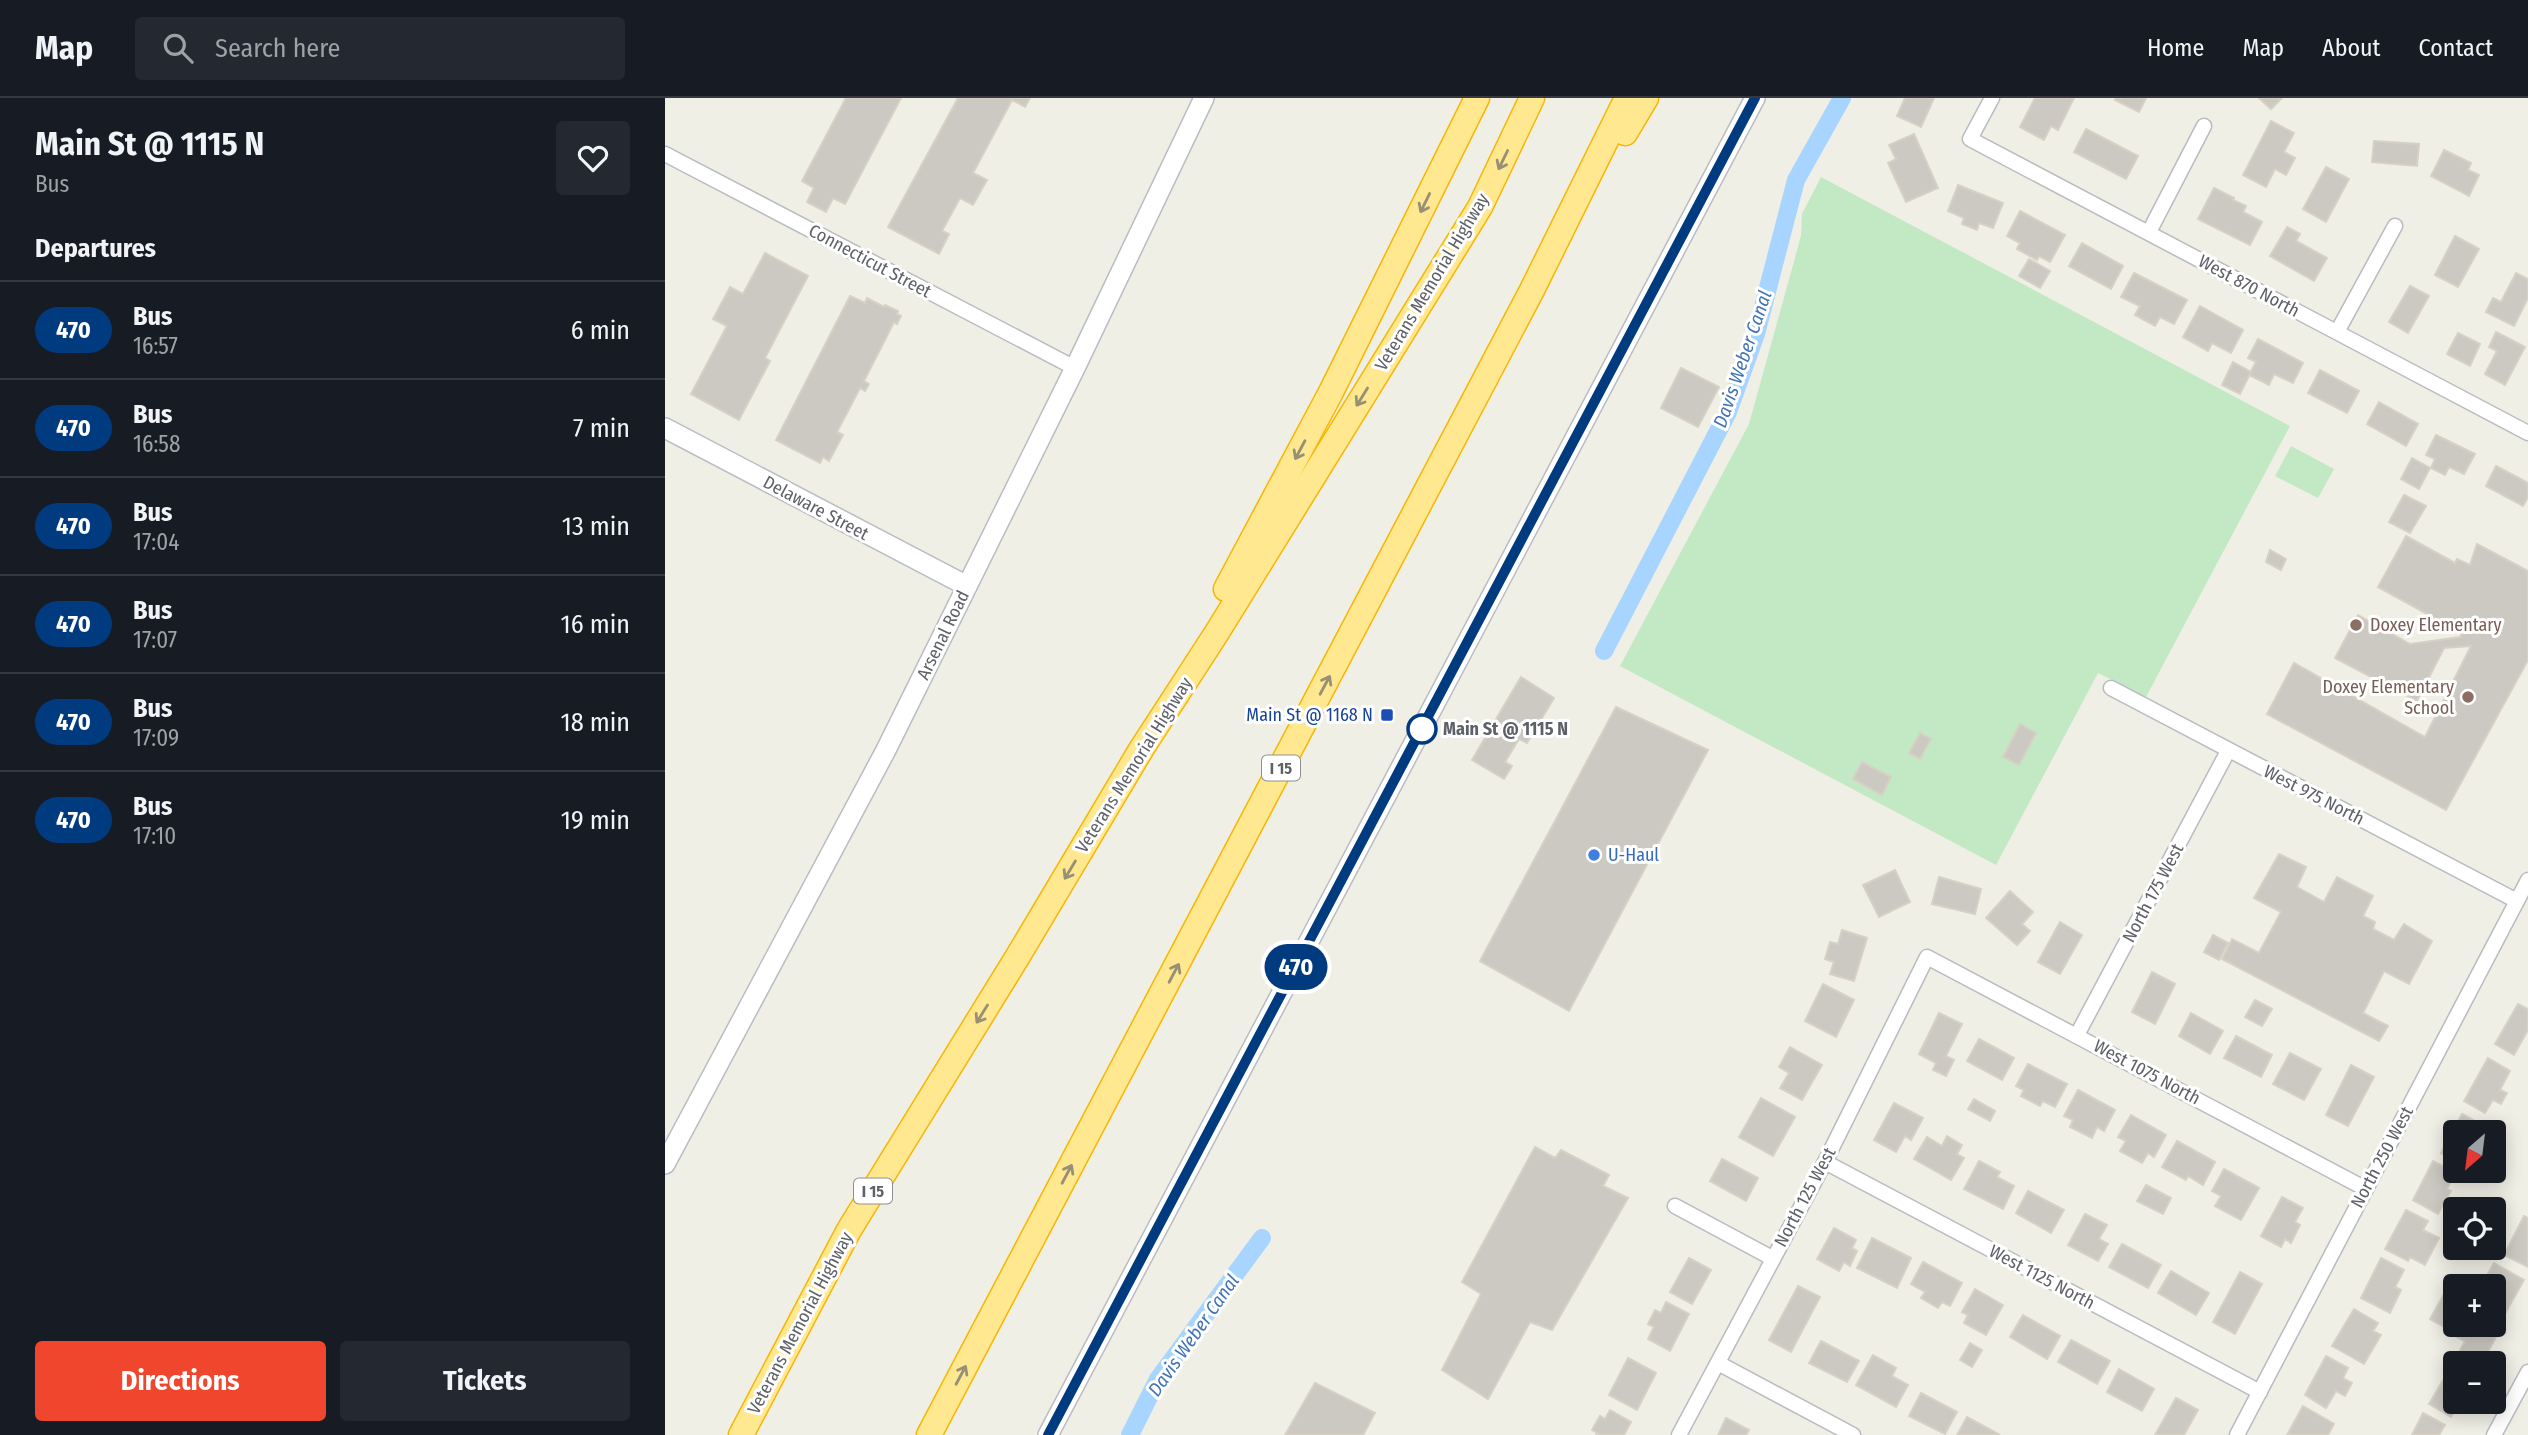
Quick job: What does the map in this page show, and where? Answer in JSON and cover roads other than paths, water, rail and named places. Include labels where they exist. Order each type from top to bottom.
[{"type":"highway","points":[[1142,748],[1331,392],[1477,98]]},
{"type":"highway","name":"Veterans Memorial Highway","points":[[741,1435],[849,1230],[1142,748],[1216,634],[1480,207],[1532,98]]},
{"type":"highway","name":"I 15","points":[[929,1435],[1532,290],[1627,98]]},
{"type":"highway","points":[[1532,290],[1646,98]]},
{"type":"street","name":"Arsenal Road","points":[[665,1164],[886,750],[1075,368],[1204,98]]},
{"type":"street","points":[[1048,1435],[1755,98]]},
{"type":"street","name":"West 870 North","points":[[1992,98],[1970,139],[2528,433]]},
{"type":"street","points":[[2148,232],[2204,125]]},
{"type":"street","name":"Connecticut Street","points":[[665,154],[1075,368]]},
{"type":"street","points":[[2337,332],[2395,226]]},
{"type":"street","name":"Delaware Street","points":[[665,428],[967,586]]},
{"type":"street","name":"West 975 North","points":[[2112,688],[2517,901]]},
{"type":"street","name":"North 175 West","points":[[2077,1035],[2228,751]]},
{"type":"street","name":"North 250 West","points":[[2237,1435],[2528,880]]},
{"type":"street","name":"West 1075 North","points":[[1927,957],[2366,1189]]},
{"type":"street","name":"North 125 West","points":[[1679,1435],[1825,1162],[1927,957]]},
{"type":"street","name":"West 1125 North","points":[[1825,1162],[2260,1392]]},
{"type":"street","points":[[1675,1206],[1772,1258]]},
{"type":"street","points":[[1718,1363],[1853,1435]]},
{"type":"street","points":[[2494,1435],[2528,1372]]},
{"type":"waterway","name":"Davis Weber Canal","points":[[1604,651],[1728,412],[1756,334],[1796,180],[1842,98]]},
{"type":"waterway","name":"Davis Weber Canal","points":[[1130,1435],[1158,1379],[1262,1238]]},
{"type":"place","name":"Doxey Elementary","points":[[2356,625]]},
{"type":"place","name":"Doxey Elementary School","points":[[2468,697]]},
{"type":"place","name":"Main St @ 1168 N","points":[[1387,715]]},
{"type":"place","name":"Main St @ 1115 N","points":[[1422,729]]},
{"type":"place","name":"U-Haul","points":[[1594,855]]}]
